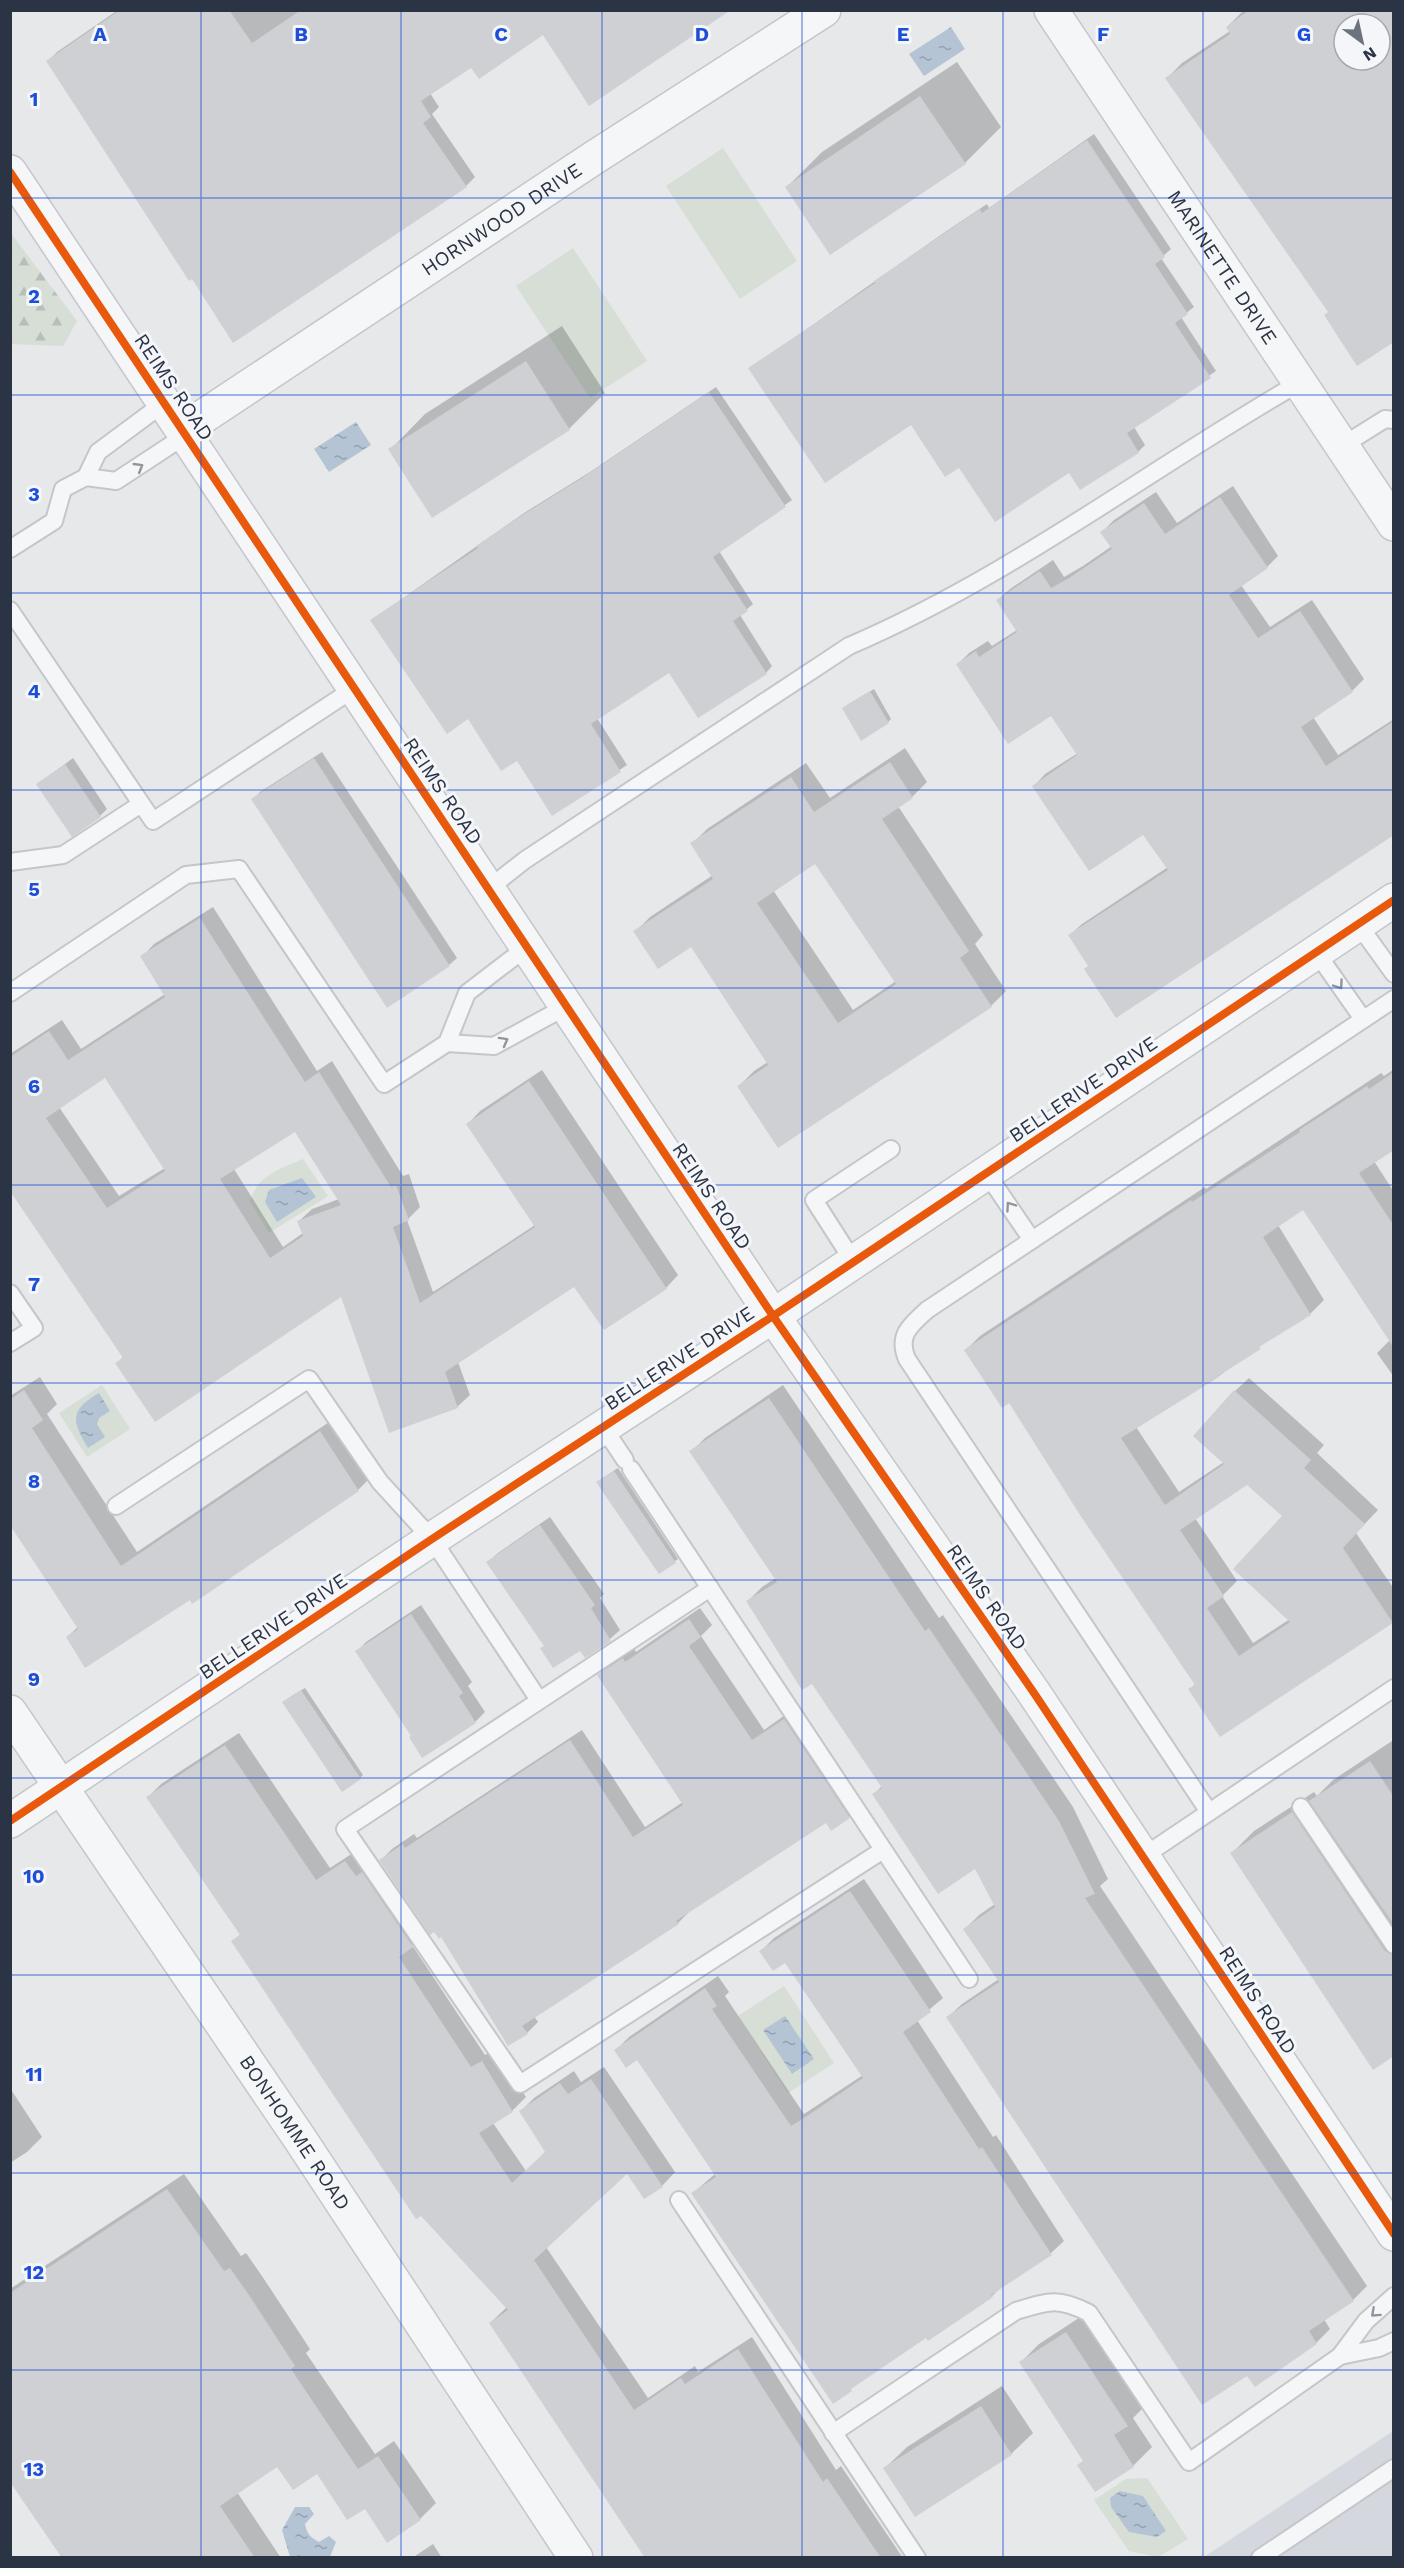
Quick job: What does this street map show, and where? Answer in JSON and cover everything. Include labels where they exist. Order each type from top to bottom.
[{"type":"street","name":"HORNWOOD DRIVE","points":[[184,432],[595,157],[824,10]]},
{"type":"street","name":"MARINETTE DRIVE","points":[[1052,10],[1394,524]]},
{"type":"street","name":"REIMS ROAD","points":[[10,172],[773,1316],[1144,1856],[1394,2234]]},
{"type":"street","name":"BELLERIVE DRIVE","points":[[10,1821],[432,1539],[987,1174],[1394,900]]},
{"type":"street","name":"BONHOMME ROAD","points":[[10,1712],[300,2139],[576,2558]]},
{"type":"lane","points":[[488,889],[525,861],[849,646],[900,624],[973,585],[1058,535],[1222,427],[1299,383]]},
{"type":"lane","points":[[86,477],[98,452],[164,403]]},
{"type":"lane","points":[[1342,446],[1385,419],[1394,420]]},
{"type":"lane","points":[[10,549],[54,521],[63,489],[86,477],[116,481],[184,432]]},
{"type":"lane","points":[[10,610],[153,821],[355,688]]},
{"type":"lane","points":[[10,862],[63,855],[141,804]]},
{"type":"lane","points":[[10,993],[186,875],[239,869],[384,1084],[447,1043],[467,993],[526,947]]},
{"type":"lane","points":[[1358,924],[1394,974]]},
{"type":"lane","points":[[1316,952],[1363,1019]]},
{"type":"lane","points":[[1209,1812],[907,1359],[902,1349],[903,1337],[908,1328],[927,1310],[1394,999]]},
{"type":"lane","points":[[447,1043],[494,1046],[567,1006]]},
{"type":"lane","points":[[853,1261],[814,1200],[891,1149]]},
{"type":"lane","points":[[987,1174],[1032,1240]]},
{"type":"lane","points":[[10,1293],[34,1328],[10,1343]]},
{"type":"lane","points":[[116,1506],[309,1379],[380,1482],[432,1539],[539,1700]]},
{"type":"lane","points":[[603,1427],[969,1979]]},
{"type":"lane","points":[[710,1588],[345,1829],[520,2084],[883,1850]]},
{"type":"lane","points":[[1144,1856],[1394,1688]]},
{"type":"lane","points":[[1301,1807],[1394,1945]]},
{"type":"lane","points":[[679,2200],[917,2558]]},
{"type":"lane","points":[[833,2433],[1016,2311],[1043,2303],[1068,2302],[1089,2313],[1189,2462],[1340,2356],[1366,2321],[1394,2296]]},
{"type":"lane","points":[[1340,2356],[1379,2348],[1394,2341]]},
{"type":"lane","points":[[1260,2558],[1394,2468]]},
{"type":"shaded area","points":[[1393,2431],[1393,2557],[1204,2557]]},
{"type":"green space","points":[[723,148],[797,261],[740,299],[666,186]]},
{"type":"green space","points":[[10,232],[77,321],[63,346],[11,344]]},
{"type":"green space","points":[[573,248],[647,361],[590,398],[516,286]]},
{"type":"green space","points":[[303,1159],[328,1196],[269,1233],[250,1201],[254,1192],[265,1178]]},
{"type":"green space","points":[[102,1385],[130,1429],[87,1457],[59,1413]]},
{"type":"green space","points":[[784,1986],[834,2063],[788,2093],[738,2016]]},
{"type":"green space","points":[[1147,2478],[1188,2539],[1158,2557],[1129,2551],[1094,2500],[1126,2479]]},
{"type":"water","points":[[951,27],[965,49],[924,76],[909,54]]},
{"type":"water","points":[[356,422],[371,445],[329,472],[314,449]]},
{"type":"water","points":[[302,1178],[316,1197],[277,1222],[265,1202],[269,1190]]},
{"type":"water","points":[[99,1393],[110,1411],[99,1418],[97,1424],[105,1437],[88,1448],[78,1430],[76,1416],[83,1405]]},
{"type":"water","points":[[785,2016],[814,2059],[792,2074],[763,2030]]},
{"type":"water","points":[[1120,2491],[1143,2496],[1166,2531],[1157,2537],[1129,2532],[1111,2507],[1110,2498]]},
{"type":"water","points":[[295,2507],[309,2507],[314,2514],[305,2524],[311,2537],[319,2542],[329,2536],[336,2542],[330,2557],[290,2557],[282,2530]]},
{"type":"building","points":[[120,10],[229,10],[252,43],[301,10],[731,10],[589,106],[543,35],[479,79],[471,68],[421,101],[431,117],[423,123],[467,187],[233,343],[192,279],[189,281],[46,61]]},
{"type":"building","points":[[1249,10],[1394,10],[1394,342],[1357,366],[1324,315],[1328,312],[1165,78],[1230,34],[1226,27]]},
{"type":"building","points":[[920,96],[966,164],[830,255],[785,187]]},
{"type":"building","points":[[1087,140],[1165,257],[1155,264],[1188,314],[1175,323],[1211,378],[1127,433],[1139,453],[1080,490],[1069,473],[995,522],[959,468],[945,477],[911,425],[825,483],[748,368],[980,209],[982,213]]},
{"type":"building","points":[[526,361],[570,430],[432,518],[388,449]]},
{"type":"building","points":[[709,392],[786,507],[713,557],[748,611],[733,621],[767,674],[698,718],[669,673],[591,724],[621,772],[552,816],[517,761],[501,771],[468,719],[447,734],[370,620],[478,548],[476,546],[516,519],[582,478]]},
{"type":"building","points":[[1220,497],[1268,568],[1229,595],[1258,638],[1300,611],[1353,692],[1301,727],[1326,766],[1394,721],[1394,835],[1116,1018],[1084,969],[1088,966],[1068,935],[1168,870],[1143,835],[1089,871],[1032,786],[1077,755],[1051,716],[1008,744],[956,664],[976,651],[979,657],[1017,632],[996,600],[1040,571],[1051,588],[1069,578],[1112,549],[1100,532],[1144,503],[1165,534]]},
{"type":"building","points":[[870,691],[889,723],[861,741],[842,708]]},
{"type":"building","points":[[314,758],[450,966],[387,1008],[251,799]]},
{"type":"building","points":[[890,762],[913,798],[882,819],[969,951],[960,958],[992,1007],[778,1148],[737,1086],[768,1065],[691,947],[658,969],[633,931],[713,879],[690,843],[791,777],[814,812]],"holes":[[[815,864],[896,984],[838,1023],[757,903]]]},
{"type":"building","points":[[65,764],[101,817],[72,837],[36,784]]},
{"type":"building","points":[[200,918],[305,1082],[319,1072],[391,1187],[396,1185],[409,1220],[393,1227],[420,1303],[535,1227],[466,1124],[529,1081],[667,1289],[604,1330],[574,1287],[445,1372],[458,1408],[389,1433],[341,1297],[155,1422],[115,1363],[123,1358],[10,1191],[10,1057],[49,1031],[68,1060],[165,997],[140,956]],"holes":[[[105,1078],[165,1171],[107,1208],[46,1118]],[[295,1132],[341,1205],[297,1221],[303,1236],[270,1258],[220,1179]]]},
{"type":"building","points":[[1394,1072],[1394,1150],[1359,1173],[1394,1226],[1394,1348],[1303,1210],[1263,1237],[1311,1315],[1259,1347],[1261,1349],[1219,1377],[1121,1438],[1165,1505],[1224,1464],[1193,1436],[1234,1390],[1311,1460],[1304,1468],[1365,1524],[1343,1548],[1393,1623],[1220,1737],[1188,1689],[1195,1685],[1080,1515],[1009,1403],[1002,1408],[964,1350],[1367,1086],[1369,1089]],"holes":[[[1247,1485],[1282,1516],[1233,1569],[1290,1622],[1239,1656],[1207,1608],[1224,1596],[1180,1530]]]},
{"type":"building","points":[[24,1390],[43,1420],[32,1428],[121,1566],[320,1431],[359,1491],[192,1604],[190,1600],[85,1668],[66,1637],[78,1629],[10,1525],[10,1395],[12,1398]]},
{"type":"building","points":[[769,1398],[925,1631],[929,1628],[1059,1821],[1095,1894],[1085,1898],[1354,2301],[1309,2331],[1317,2344],[1255,2387],[1247,2376],[1202,2405],[946,2017],[999,1982],[963,1929],[995,1907],[975,1869],[938,1894],[872,1794],[882,1788],[812,1684],[802,1690],[746,1601],[777,1582],[689,1451]]},
{"type":"building","points":[[614,1471],[676,1563],[659,1574],[596,1482]]},
{"type":"building","points":[[540,1525],[595,1605],[591,1608],[611,1641],[585,1658],[580,1651],[553,1668],[540,1648],[544,1646],[486,1562]]},
{"type":"building","points":[[411,1614],[463,1693],[459,1696],[476,1723],[422,1758],[409,1737],[411,1736],[355,1651]]},
{"type":"building","points":[[689,1619],[701,1637],[689,1646],[752,1740],[784,1719],[850,1818],[831,1831],[826,1823],[676,1921],[679,1924],[522,2026],[528,2034],[508,2046],[441,1937],[439,1939],[434,1932],[430,1935],[379,1860],[403,1844],[405,1848],[570,1740],[633,1837],[683,1805],[597,1675],[623,1658],[625,1662]]},
{"type":"building","points":[[301,1690],[361,1779],[342,1792],[282,1702]]},
{"type":"building","points":[[225,1745],[316,1880],[345,1861],[356,1876],[362,1872],[413,1947],[399,1957],[471,2067],[482,2061],[513,2112],[479,2133],[512,2183],[545,2152],[519,2111],[560,2083],[568,2094],[591,2079],[663,2187],[644,2199],[627,2174],[534,2260],[634,2410],[681,2378],[685,2384],[738,2349],[823,2482],[827,2478],[881,2558],[645,2558],[489,2323],[508,2310],[421,2216],[416,2219],[231,1941],[240,1935],[146,1797]]},
{"type":"building","points":[[1370,1761],[1394,1797],[1394,1925],[1309,1801]]},
{"type":"building","points":[[1292,1812],[1385,1951],[1394,1955],[1394,2056],[1373,2070],[1230,1853]]},
{"type":"building","points":[[850,1891],[931,2012],[903,2032],[979,2149],[982,2147],[1052,2255],[991,2295],[993,2297],[928,2341],[926,2338],[851,2389],[852,2391],[833,2404],[691,2193],[716,2177],[637,2060],[626,2068],[614,2050],[705,1988],[717,2006],[712,2009],[791,2126],[804,2118],[863,2078],[785,1963],[773,1971],[759,1951]]},
{"type":"building","points":[[167,2189],[224,2271],[230,2268],[249,2295],[295,2366],[291,2369],[358,2469],[378,2456],[421,2520],[387,2543],[365,2509],[347,2520],[317,2474],[293,2490],[277,2467],[220,2506],[255,2558],[62,2558],[10,2482],[10,2293]]},
{"type":"building","points":[[1066,2332],[1128,2426],[1114,2435],[1134,2467],[1095,2492],[1077,2465],[1083,2461],[1019,2362]]},
{"type":"building","points":[[981,2406],[1012,2455],[915,2517],[883,2468]]},
{"type":"cycle path","points":[[10,172],[773,1316],[1034,1693],[1394,2234]]},
{"type":"cycle path","points":[[10,1821],[432,1539],[773,1316],[1394,900]]}]
